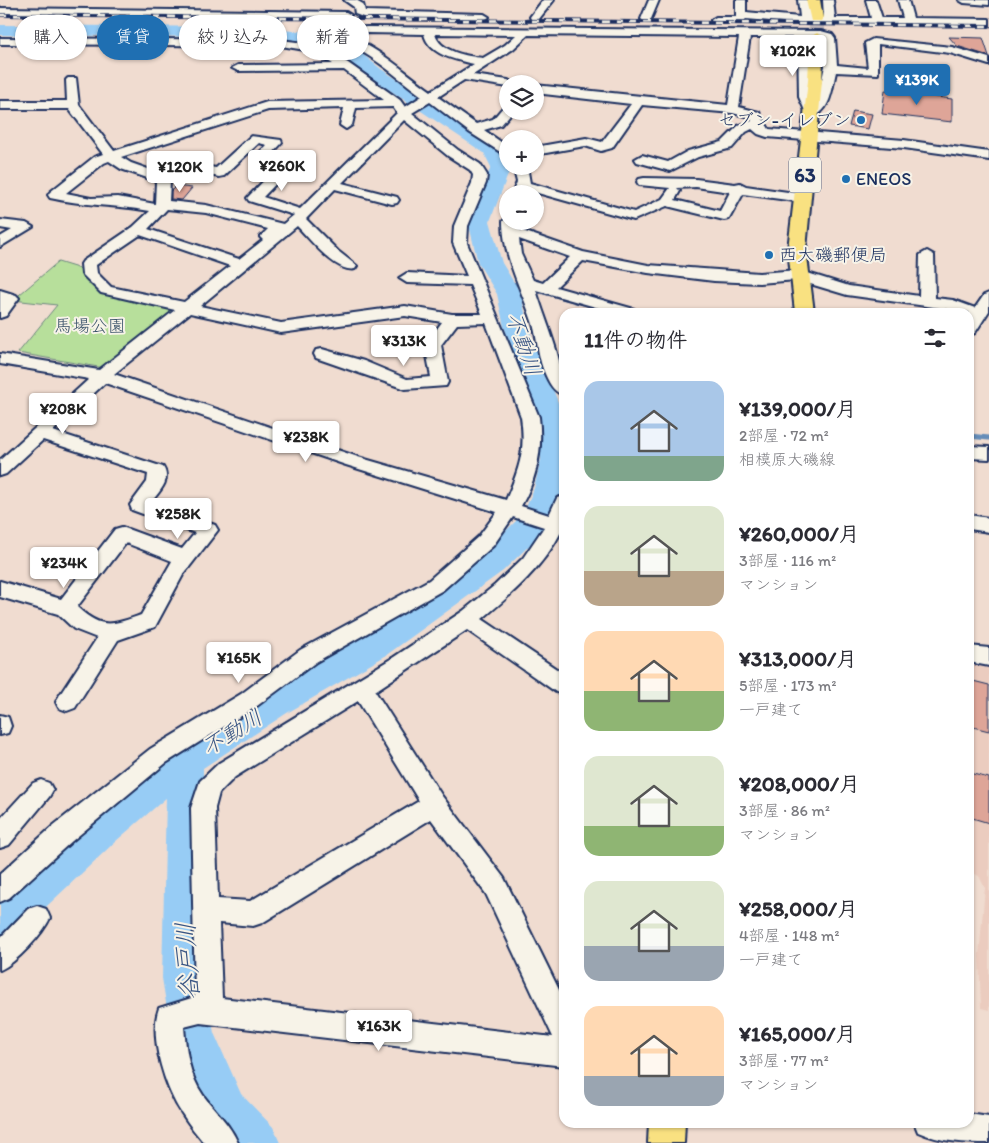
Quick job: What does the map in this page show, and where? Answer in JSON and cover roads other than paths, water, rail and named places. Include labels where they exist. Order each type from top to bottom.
[{"type":"main road","points":[[811,19],[813,0]]},
{"type":"main road","name":"63","points":[[803,308],[798,275],[797,249],[812,113],[810,35]]},
{"type":"main road","points":[[666,1143],[667,1128]]},
{"type":"street","points":[[84,12],[90,0]]},
{"type":"street","points":[[0,11],[345,15],[343,0]]},
{"type":"street","points":[[350,0],[359,6],[360,12],[363,14],[428,16],[457,12],[499,17]]},
{"type":"street","points":[[549,0],[530,17],[554,18]]},
{"type":"street","points":[[646,19],[654,0]]},
{"type":"street","points":[[703,20],[741,20],[741,0]]},
{"type":"street","points":[[803,0],[811,19]]},
{"type":"street","points":[[828,0],[830,21]]},
{"type":"street","points":[[870,0],[877,21]]},
{"type":"street","points":[[903,0],[908,22]]},
{"type":"street","points":[[964,0],[989,2]]},
{"type":"street","points":[[428,16],[438,1]]},
{"type":"street","points":[[741,15],[830,21],[989,22]]},
{"type":"street","points":[[429,30],[432,40],[449,54],[484,62]]},
{"type":"street","points":[[369,31],[429,30],[828,36],[830,68],[823,104],[812,113]]},
{"type":"street","points":[[266,244],[265,239],[278,227],[206,209],[118,200],[91,202],[56,195],[99,160],[267,106],[296,110],[351,104],[400,108],[429,97],[464,77],[509,47],[526,31]]},
{"type":"street","points":[[733,109],[745,34]]},
{"type":"street","points":[[0,41],[281,43],[297,45]]},
{"type":"street","points":[[830,68],[874,72],[871,43],[877,41],[952,50],[989,62]]},
{"type":"street","points":[[369,52],[499,148]]},
{"type":"street","points":[[0,890],[63,833],[158,756],[249,700],[308,656],[436,585],[486,541],[515,511],[530,464],[532,431],[530,417],[492,318],[460,243],[462,226],[479,183],[480,175],[475,167],[453,153],[400,108],[334,60]]},
{"type":"street","points":[[238,68],[346,67]]},
{"type":"street","points":[[464,77],[499,83]]},
{"type":"street","points":[[72,80],[73,105],[111,156],[126,166],[163,179],[186,167],[219,172],[256,139],[276,143],[262,157],[294,165],[254,198],[300,217],[333,254],[350,266]]},
{"type":"street","points":[[544,90],[733,109],[755,116],[759,125],[766,133],[904,144],[989,156]]},
{"type":"street","points":[[544,149],[586,142],[607,147],[639,101]]},
{"type":"street","points":[[346,124],[351,104]]},
{"type":"street","points":[[0,105],[73,105]]},
{"type":"street","points":[[0,470],[102,376],[300,217],[334,185],[400,108]]},
{"type":"street","points":[[473,129],[497,122],[499,120]]},
{"type":"street","points":[[642,159],[670,167],[692,154],[727,146],[742,129],[750,125],[759,125]]},
{"type":"street","points":[[163,179],[162,206],[138,230],[88,264],[90,274],[106,290],[280,328],[405,312],[452,320],[492,318]]},
{"type":"street","points":[[644,182],[696,183],[802,198]]},
{"type":"street","points":[[667,202],[676,184]]},
{"type":"street","points":[[334,185],[392,200]]},
{"type":"street","points":[[544,195],[634,216],[643,215],[663,202],[667,202],[724,216],[740,188]]},
{"type":"street","points":[[0,224],[30,224],[0,243]]},
{"type":"street","points":[[138,230],[240,264]]},
{"type":"street","points":[[511,230],[514,254],[528,284],[530,299],[542,326],[546,357],[559,385]]},
{"type":"street","points":[[519,230],[580,256],[683,274],[759,278],[798,275],[847,290],[953,305],[958,308]]},
{"type":"street","points":[[927,255],[927,302]]},
{"type":"street","points":[[546,288],[580,256]]},
{"type":"street","points":[[407,278],[476,281]]},
{"type":"street","points":[[528,284],[614,308]]},
{"type":"street","points":[[0,295],[11,298],[0,313]]},
{"type":"street","points":[[978,321],[989,298]]},
{"type":"street","points":[[322,354],[358,364],[405,384],[440,382],[433,344],[452,320]]},
{"type":"street","points":[[0,359],[102,376],[352,461],[515,511],[559,519],[534,558],[505,589],[466,619],[362,688],[227,770],[208,788],[203,808],[206,910],[204,1010]]},
{"type":"street","points":[[41,433],[157,471],[156,483],[139,505],[208,530],[176,570],[148,621],[111,634],[67,702]]},
{"type":"street","points":[[974,452],[989,453]]},
{"type":"street","points":[[974,523],[989,525]]},
{"type":"street","points":[[65,608],[122,534],[186,558]]},
{"type":"street","points":[[0,589],[65,608],[81,623],[111,634]]},
{"type":"street","points":[[466,619],[559,683]]},
{"type":"street","points":[[974,655],[989,657]]},
{"type":"street","points":[[362,688],[434,804],[495,886],[559,1020]]},
{"type":"street","points":[[0,837],[41,790]]},
{"type":"street","points":[[206,910],[253,914],[434,804]]},
{"type":"street","points":[[0,957],[37,918]]},
{"type":"street","points":[[223,1143],[192,1104],[173,1060],[169,1018],[204,1010],[559,1051]]},
{"type":"street","points":[[965,1128],[989,1132]]},
{"type":"waterway","name":"不動川","points":[[0,30],[237,32],[323,38],[355,57],[375,73],[493,150],[501,167],[479,221],[490,263],[509,294],[516,327],[548,412],[555,459],[549,488],[541,508],[527,529],[492,563],[373,647],[275,703],[185,760]]},
{"type":"waterway","points":[[500,280],[600,308]]},
{"type":"waterway","points":[[974,436],[989,438]]},
{"type":"waterway","name":"不動川","points":[[0,923],[103,829],[185,760]]},
{"type":"waterway","name":"谷戸川","points":[[185,760],[183,978],[193,1034],[225,1110],[257,1143]]},
{"type":"tunnel","points":[[816,18],[817,37]]},
{"type":"railway","points":[[0,15],[989,26]]},
{"type":"place","name":"セブン-イレブン","points":[[861,120]]},
{"type":"place","name":"ENEOS","points":[[846,179]]},
{"type":"place","name":"西大磯郵便局","points":[[769,255]]},
{"type":"park label","name":"馬場公園","points":[[90,326]]}]
